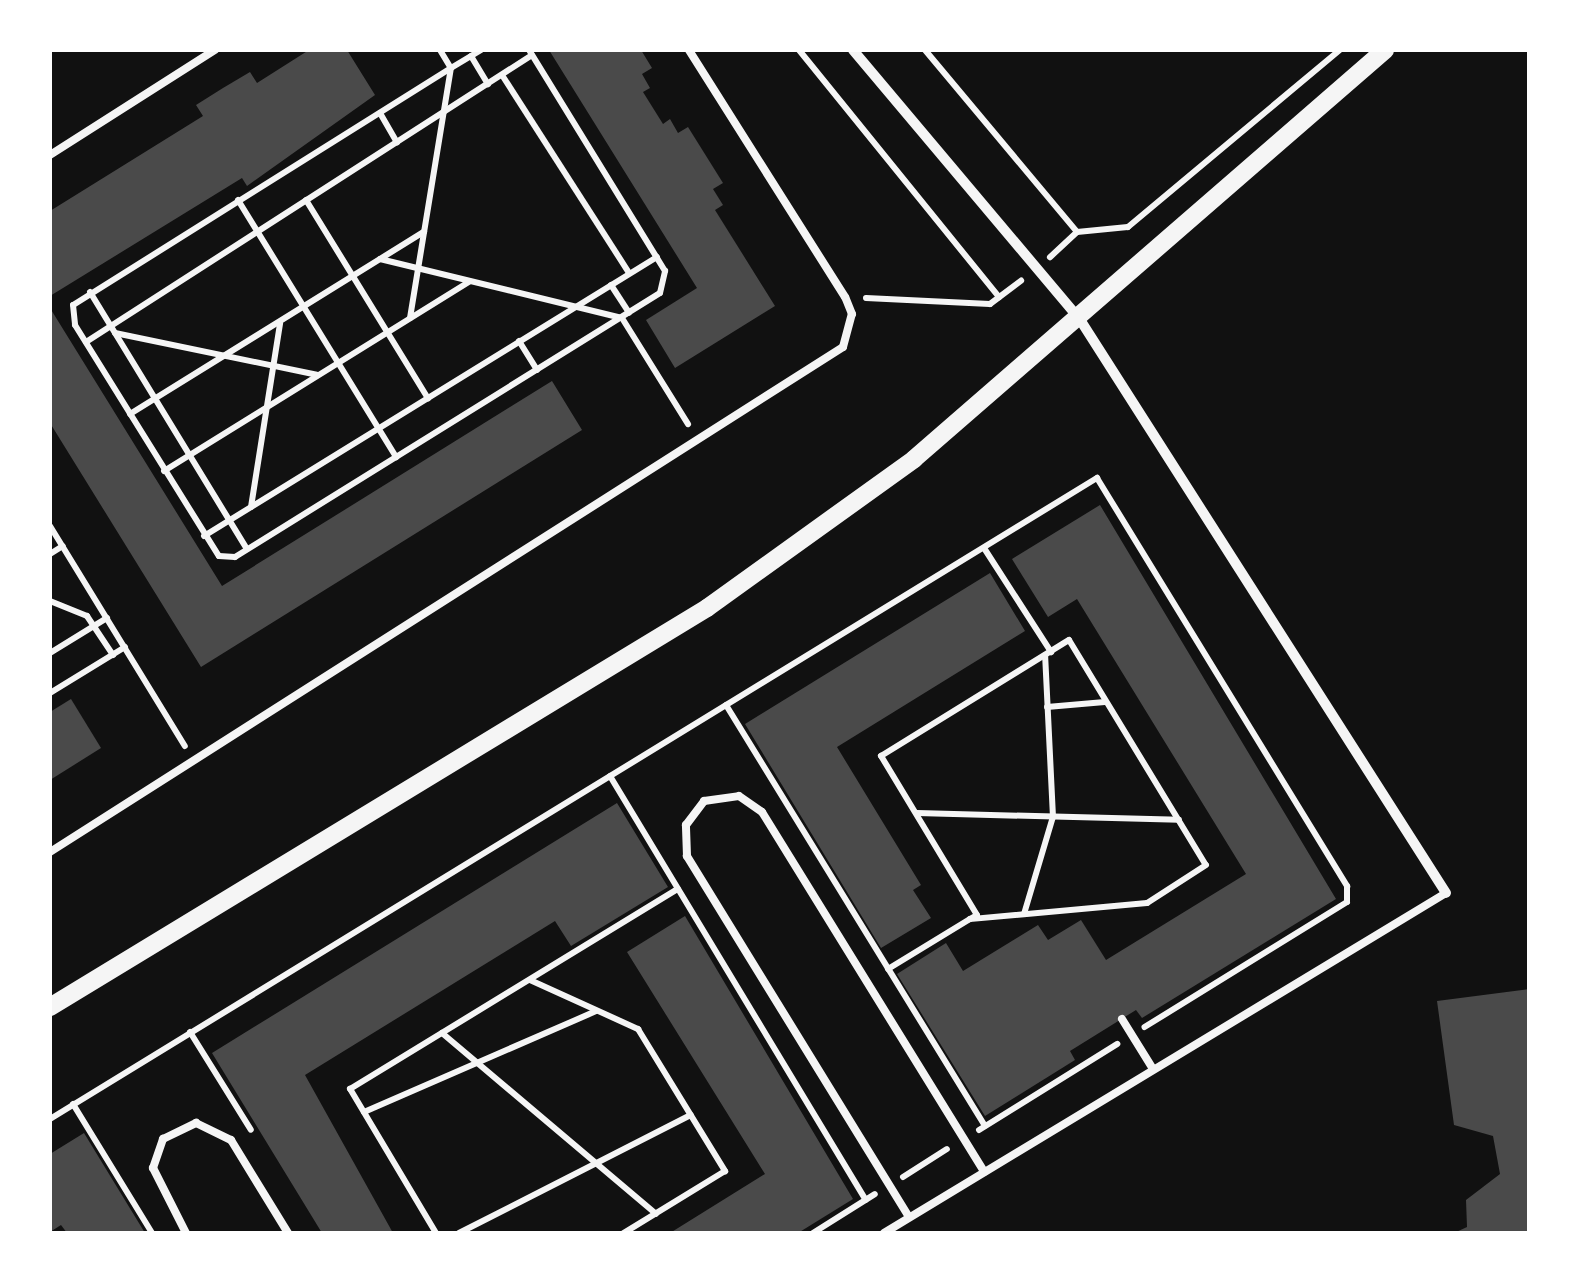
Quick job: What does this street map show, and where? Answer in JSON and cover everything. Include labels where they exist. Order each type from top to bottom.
[{"type":"street","points":[[854,50],[1079,318],[1446,893]]},
{"type":"street","points":[[50,1007],[707,608],[914,458],[1385,50]]},
{"type":"lane","points":[[50,155],[215,50]]},
{"type":"lane","points":[[50,852],[843,347],[852,314],[689,50]]},
{"type":"lane","points":[[909,1218],[687,856],[686,824],[704,801],[739,796],[762,812],[984,1172]]},
{"type":"lane","points":[[884,1233],[1446,893]]},
{"type":"lane","points":[[1122,1019],[1153,1069]]},
{"type":"lane","points":[[186,1233],[153,1168],[162,1140],[196,1123],[231,1140],[288,1233]]},
{"type":"path","points":[[410,319],[451,68],[440,50]]},
{"type":"path","points":[[86,342],[113,330],[530,53],[657,257],[665,284],[626,316],[248,549],[226,558],[204,536],[86,342],[72,312],[90,292],[481,50]]},
{"type":"path","points":[[799,50],[1000,297]]},
{"type":"path","points":[[1078,232],[1128,227],[1340,50]]},
{"type":"path","points":[[471,56],[488,84]]},
{"type":"path","points":[[502,74],[629,274]]},
{"type":"path","points":[[380,113],[398,142]]},
{"type":"path","points":[[238,200],[396,458]]},
{"type":"path","points":[[306,200],[428,398]]},
{"type":"path","points":[[130,414],[424,232]]},
{"type":"path","points":[[204,536],[657,257]]},
{"type":"path","points":[[380,259],[626,316]]},
{"type":"path","points":[[164,470],[471,281]]},
{"type":"path","points":[[611,284],[697,440]]},
{"type":"path","points":[[90,292],[248,549]]},
{"type":"path","points":[[251,507],[280,322]]},
{"type":"path","points":[[113,330],[319,376]]},
{"type":"path","points":[[520,341],[537,370]]},
{"type":"path","points":[[50,1119],[1098,478],[1347,886],[1347,902],[812,1233]]},
{"type":"path","points":[[50,526],[194,760]]},
{"type":"path","points":[[50,554],[62,546]]},
{"type":"path","points":[[984,548],[1048,654],[1053,816],[1024,914]]},
{"type":"path","points":[[50,600],[95,626],[112,655]]},
{"type":"path","points":[[50,653],[107,618]]},
{"type":"path","points":[[888,969],[970,919],[977,915],[881,756],[1068,640],[1206,865],[1147,903],[970,919]]},
{"type":"path","points":[[50,693],[124,647]]},
{"type":"path","points":[[1047,707],[1106,702]]},
{"type":"path","points":[[726,705],[985,1126]]},
{"type":"path","points":[[610,776],[866,1200]]},
{"type":"path","points":[[916,813],[1178,820]]},
{"type":"path","points":[[436,1233],[350,1089],[678,889]]},
{"type":"path","points":[[530,980],[638,1029],[725,1171],[624,1233]]},
{"type":"path","points":[[364,1112],[598,1010]]},
{"type":"path","points":[[442,1033],[656,1214]]},
{"type":"path","points":[[73,1104],[152,1233]]},
{"type":"path","points":[[460,1233],[691,1115]]},
{"type":"building","points":[[309,50],[347,50],[375,95],[247,186],[242,178],[50,296],[50,211],[203,116],[196,105],[223,88],[250,72],[257,83]]},
{"type":"building","points":[[549,50],[641,50],[652,68],[642,74],[650,88],[643,92],[663,124],[670,119],[678,133],[688,127],[723,183],[713,189],[723,205],[715,210],[775,306],[675,368],[646,320],[697,288]]},
{"type":"building","points":[[50,308],[222,586],[552,381],[582,430],[201,667],[50,423]]},
{"type":"building","points":[[1100,505],[1336,899],[1142,1018],[1136,1010],[1070,1051],[1075,1060],[985,1116],[897,974],[946,943],[963,971],[1038,925],[1048,940],[1081,920],[1106,960],[1246,874],[1077,599],[1048,617],[1012,559]]},
{"type":"building","points":[[990,573],[1025,631],[837,747],[921,885],[913,890],[931,918],[881,948],[745,724]]},
{"type":"building","points":[[71,699],[101,748],[50,780],[50,712]]},
{"type":"building","points":[[617,803],[668,887],[571,946],[555,921],[305,1075],[393,1233],[322,1233],[212,1053]]},
{"type":"building","points":[[685,916],[853,1199],[798,1233],[670,1233],[765,1174],[627,952]]},
{"type":"building","points":[[1529,989],[1529,1233],[1454,1233],[1467,1227],[1466,1200],[1500,1174],[1493,1136],[1454,1125],[1437,1001]]},
{"type":"building","points":[[84,1133],[145,1233],[67,1233],[61,1225],[50,1232],[50,1154]]}]
